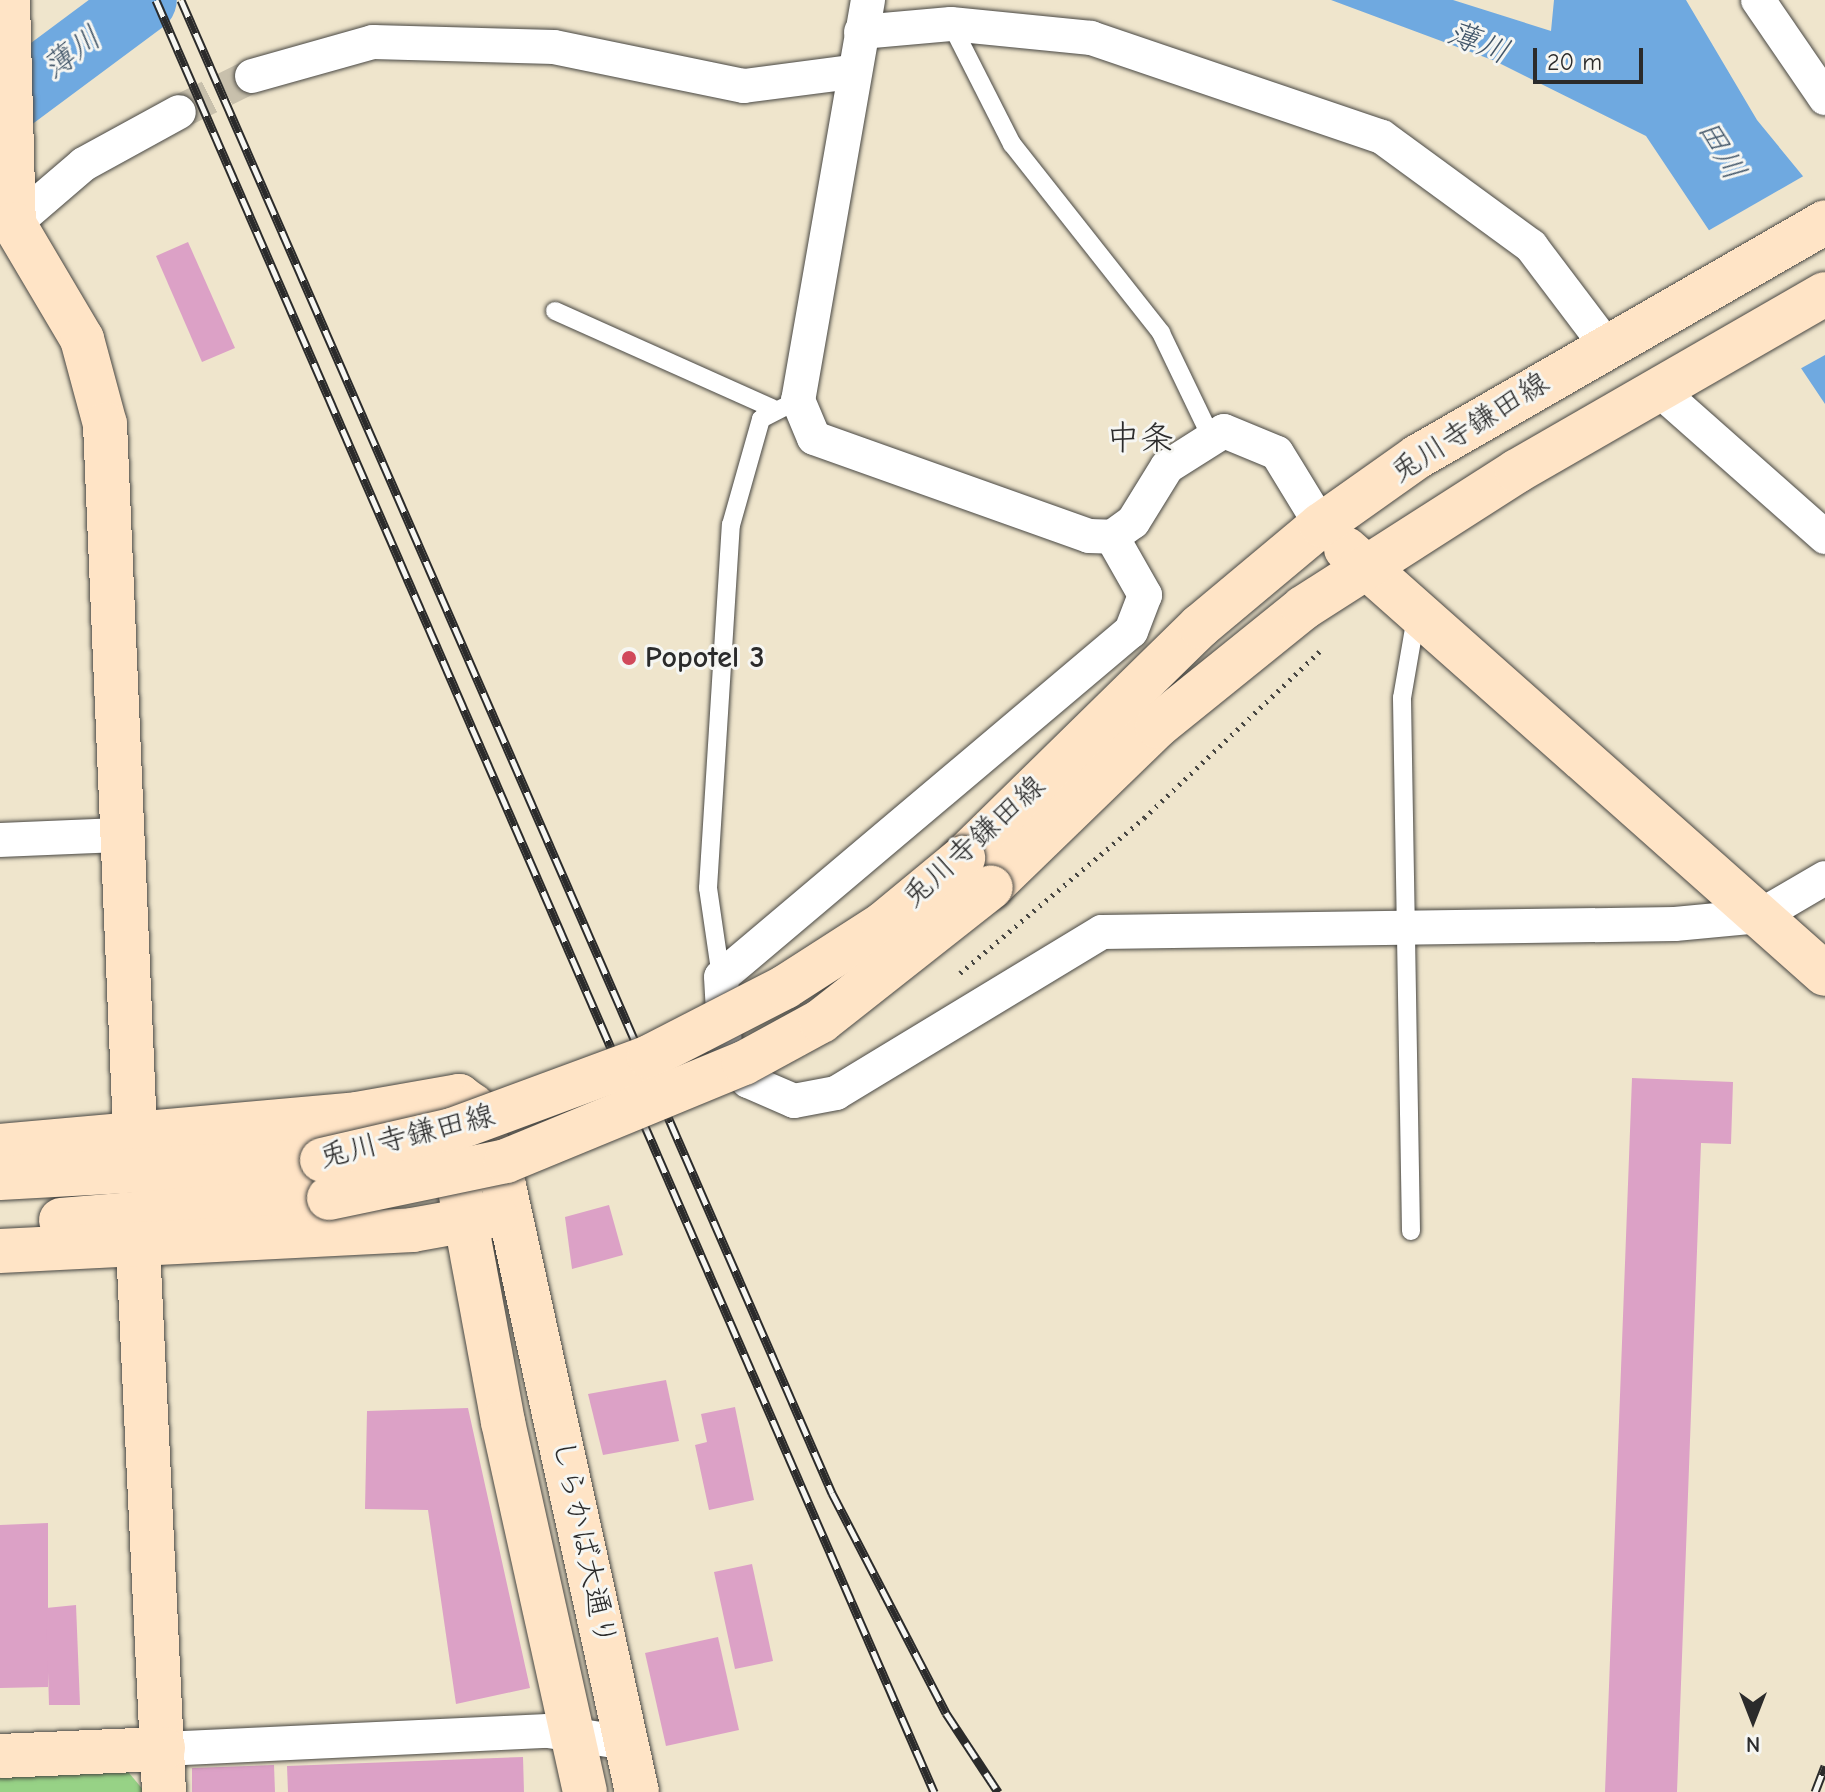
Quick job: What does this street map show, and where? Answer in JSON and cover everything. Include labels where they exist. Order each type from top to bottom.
[{"type":"street","points":[[8,0],[7,216],[82,339],[105,424],[120,835],[135,1130]]},
{"type":"street","points":[[1758,0],[1825,98]]},
{"type":"street","points":[[1619,336],[1531,246],[1382,137],[1091,38],[865,16],[785,404],[814,438],[1089,536],[1112,537],[1133,522],[1167,467],[1224,431],[1277,453],[1321,525],[1416,617],[1825,974]]},
{"type":"street","points":[[252,76],[373,42],[554,47],[744,86],[852,72]]},
{"type":"street","points":[[7,216],[84,164],[179,112]]},
{"type":"street","name":"兎川寺鎌田線","points":[[977,872],[1200,626],[1321,525],[1417,457],[1619,336],[1825,222]]},
{"type":"street","name":"兎川寺鎌田線","points":[[0,1225],[326,1179],[663,1051],[785,987],[883,924],[977,872],[1157,726],[1365,567],[1825,294]]},
{"type":"street","points":[[1669,384],[1825,537]]},
{"type":"street","points":[[1112,537],[1145,595],[1131,631],[721,977],[725,1047],[748,1081],[794,1101],[836,1093],[1102,932],[1406,924],[1675,924],[1760,916],[1825,878]]},
{"type":"street","points":[[0,840],[120,835]]},
{"type":"street","name":"しらかば大通り","points":[[0,1146],[135,1130],[357,1114],[459,1096],[473,1106],[509,1213],[637,1792]]},
{"type":"street","name":"しらかば大通り","points":[[135,1130],[157,1146],[444,1117],[585,1792]]},
{"type":"street","name":"兎川寺鎌田線","points":[[0,1178],[326,1179]]},
{"type":"street","points":[[0,1251],[138,1247],[466,1220],[509,1213]]},
{"type":"street","points":[[138,1247],[164,1792]]},
{"type":"street","points":[[0,1756],[572,1731],[627,1743]]},
{"type":"lane","points":[[951,24],[1012,144],[1161,333],[1211,437]]},
{"type":"lane","points":[[555,311],[785,404]]},
{"type":"lane","points":[[721,977],[708,888],[714,711],[731,525],[761,419],[785,404]]},
{"type":"lane","points":[[1411,1231],[1402,698],[1416,617]]},
{"type":"path","points":[[951,980],[1144,818],[1329,642]]},
{"type":"green space","points":[[124,1767],[145,1792],[0,1792],[0,1774]]},
{"type":"water","name":"田川","points":[[1331,0],[1453,0],[1551,31],[1554,0],[1686,0],[1757,120],[1825,203],[1825,404],[1646,136],[1495,61]]},
{"type":"pier","points":[[1807,174],[1825,197],[1825,355],[1798,370],[1706,232]]},
{"type":"building","points":[[188,242],[235,348],[202,362],[156,256]]},
{"type":"building","points":[[1632,1078],[1733,1082],[1731,1144],[1701,1143],[1677,1792],[1605,1792]]},
{"type":"building","points":[[609,1205],[623,1255],[572,1269],[565,1217]]},
{"type":"building","points":[[666,1380],[679,1441],[603,1455],[588,1394]]},
{"type":"building","points":[[735,1407],[754,1500],[709,1510],[695,1445],[707,1442],[701,1414]]},
{"type":"building","points":[[468,1408],[530,1688],[456,1704],[428,1510],[365,1509],[367,1411]]},
{"type":"building","points":[[48,1523],[48,1687],[0,1688],[0,1525]]},
{"type":"building","points":[[752,1564],[773,1661],[735,1669],[714,1572]]},
{"type":"building","points":[[76,1605],[80,1705],[49,1705],[46,1608]]},
{"type":"building","points":[[718,1637],[739,1730],[666,1746],[645,1653]]},
{"type":"building","points":[[523,1757],[524,1792],[288,1792],[287,1766]]},
{"type":"building","points":[[274,1765],[275,1792],[192,1792],[192,1768]]},
{"type":"waterway","name":"薄川","points":[[0,107],[144,0]]},
{"type":"tunnel","points":[[179,112],[252,76]]},
{"type":"railway","points":[[156,0],[934,1792]]},
{"type":"railway","points":[[181,0],[832,1493],[946,1713],[998,1792]]},
{"type":"railway","points":[[1815,1792],[1825,1766]]},
{"type":"place","name":"Popotel 3","points":[[629,658]]},
{"type":"district","name":"中条","points":[[1140,439]]}]
